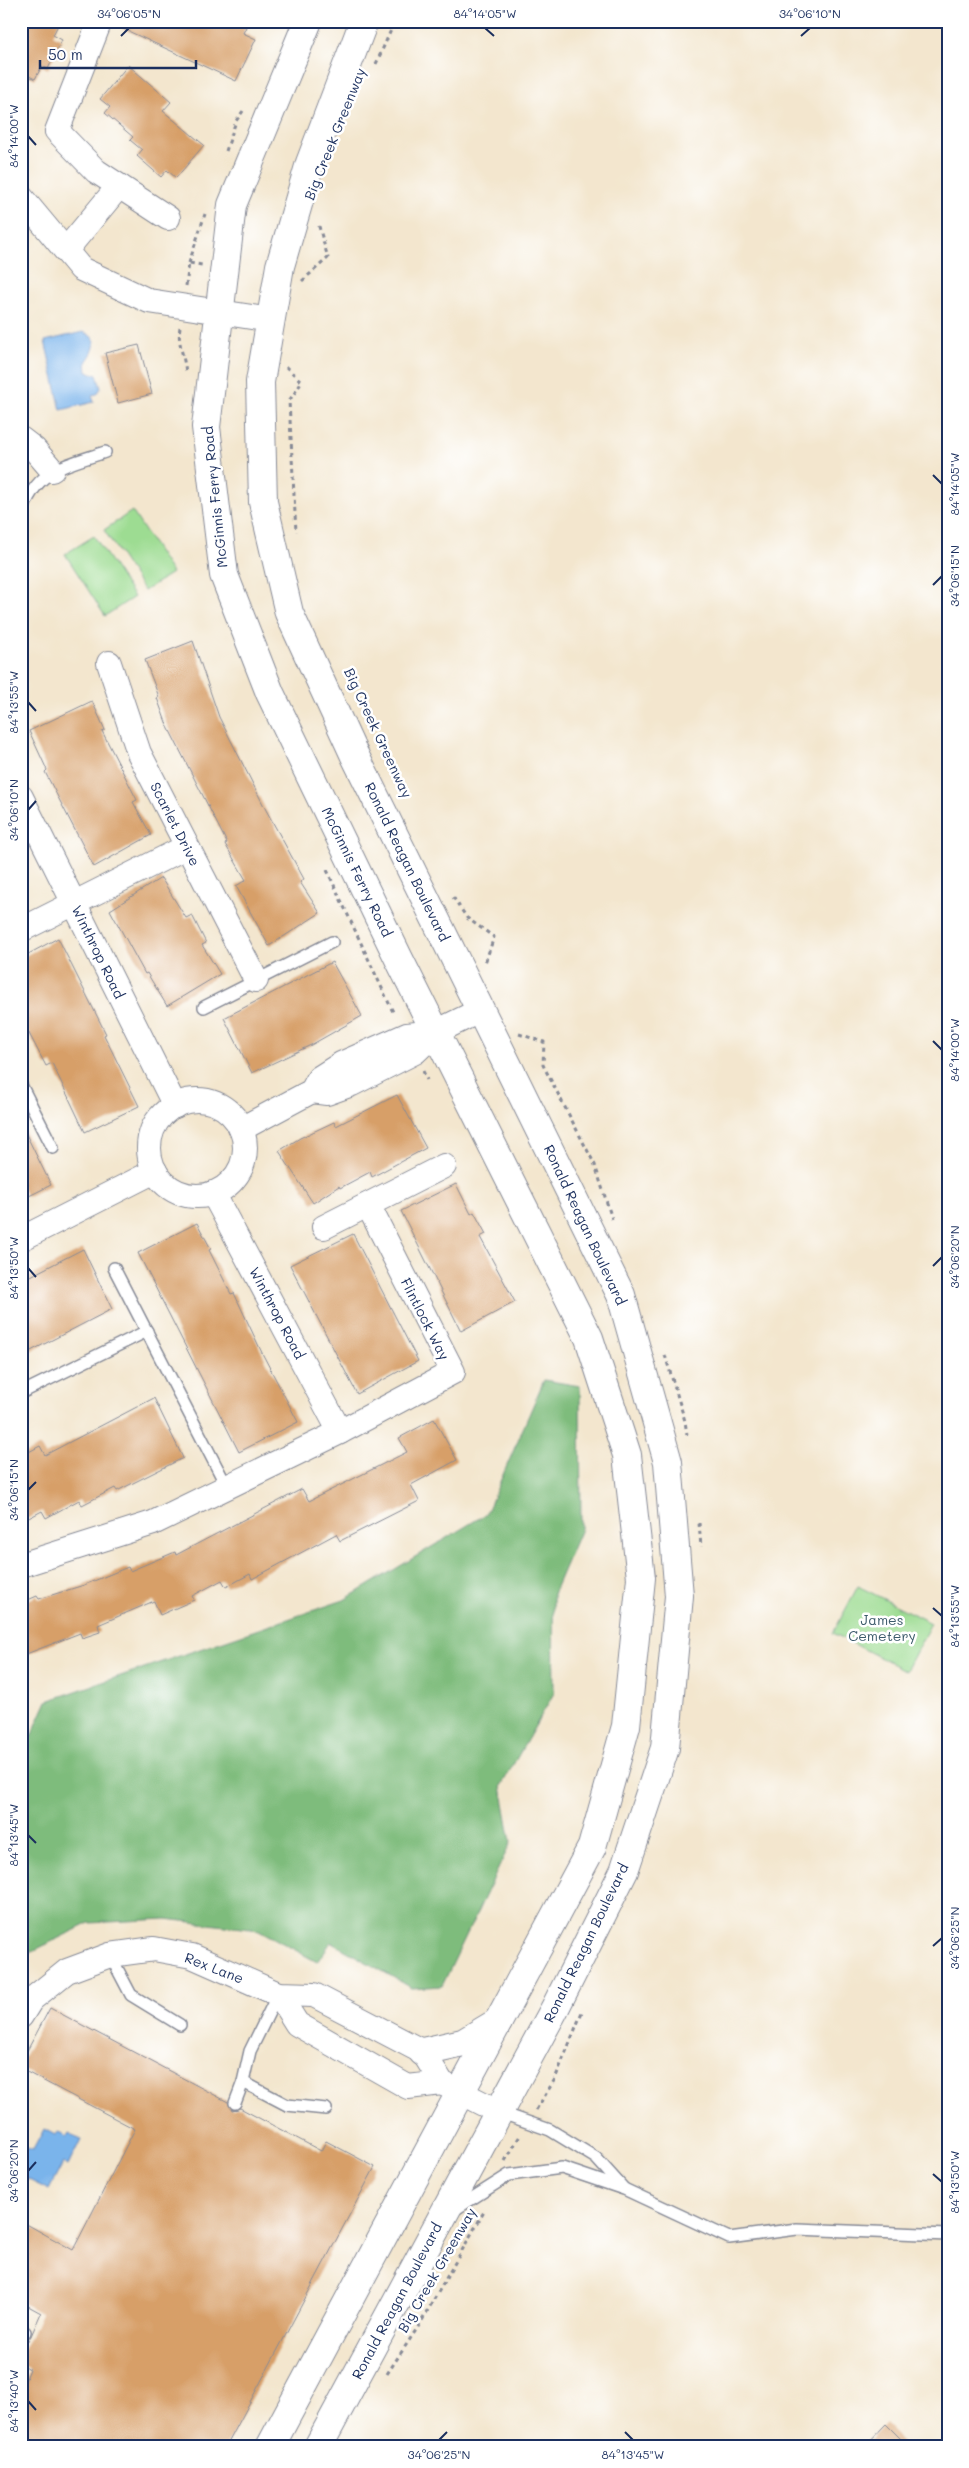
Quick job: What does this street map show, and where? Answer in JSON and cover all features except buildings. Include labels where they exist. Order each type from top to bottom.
[{"type":"main road","name":"McGinnis Ferry Road","points":[[308,21],[232,205],[206,427],[224,575],[270,693],[436,1032]]},
{"type":"main road","name":"Ronald Reagan Boulevard","points":[[318,2447],[554,2010],[624,1871],[665,1748],[679,1596],[668,1462],[621,1295],[354,754],[289,613],[263,502],[260,382],[280,266],[310,163],[364,21]]},
{"type":"main road","points":[[270,2447],[452,2087],[499,2021],[592,1846],[626,1726],[641,1578],[627,1455],[590,1338],[436,1032]]},
{"type":"main road","points":[[423,2052],[463,2043],[499,2021]]},
{"type":"street","points":[[100,21],[56,131],[96,171],[168,218]]},
{"type":"street","points":[[66,250],[119,186]]},
{"type":"street","points":[[21,197],[81,269],[149,301],[271,320]]},
{"type":"street","points":[[21,440],[34,449],[52,470]]},
{"type":"street","name":"Scarlet Drive","points":[[109,663],[140,753],[186,847],[256,980]]},
{"type":"street","name":"Winthrop Road","points":[[21,798],[175,1106]]},
{"type":"street","points":[[21,930],[186,847]]},
{"type":"street","points":[[241,1128],[312,1090],[327,1093],[352,1084],[415,1052],[436,1032],[480,1010]]},
{"type":"street","points":[[191,1101],[215,1104],[226,1110],[241,1128],[245,1152],[242,1164],[228,1185],[213,1193],[193,1196],[180,1194],[169,1187],[155,1171],[149,1154],[153,1129],[160,1119],[175,1106],[191,1101]]},
{"type":"street","points":[[324,1227],[444,1166]]},
{"type":"street","points":[[21,1239],[155,1171]]},
{"type":"street","name":"Winthrop Road","points":[[213,1193],[340,1432]]},
{"type":"street","name":"Flintlock Way","points":[[340,1432],[453,1372],[368,1205]]},
{"type":"street","points":[[21,1565],[153,1523],[340,1432]]},
{"type":"street","name":"Rex Lane","points":[[21,2016],[31,2000],[67,1971],[110,1955],[154,1949],[192,1956],[278,1994],[314,1995],[423,2052]]},
{"type":"street","points":[[278,1994],[297,2024],[408,2087],[452,2087]]},
{"type":"street","points":[[423,2052],[452,2087],[498,2112]]},
{"type":"lane","points":[[21,515],[27,496],[52,470],[105,452]]},
{"type":"lane","points":[[204,1007],[332,942]]},
{"type":"lane","points":[[21,1085],[53,1148]]},
{"type":"lane","points":[[114,1268],[227,1487]]},
{"type":"lane","points":[[21,1393],[147,1331]]},
{"type":"lane","points":[[110,1955],[131,1995],[180,2026]]},
{"type":"lane","points":[[235,2103],[243,2082],[250,2051],[278,1994]]},
{"type":"lane","points":[[243,2082],[287,2105],[326,2109]]},
{"type":"lane","points":[[498,2112],[550,2130],[581,2148],[596,2158],[624,2189]]},
{"type":"lane","points":[[442,2218],[508,2175],[562,2168],[624,2189],[729,2238],[797,2229],[948,2235]]},
{"type":"path","name":"Big Creek Greenway","points":[[373,72],[396,21]]},
{"type":"path","name":"Big Creek Greenway","points":[[315,214],[328,258]]},
{"type":"path","points":[[297,540],[288,401],[302,382]]},
{"type":"path","points":[[451,893],[467,918],[494,937],[483,967]]},
{"type":"path","points":[[516,1032],[544,1042]]},
{"type":"path","name":"Big Creek Greenway","points":[[381,2382],[420,2324],[485,2209],[492,2204]]},
{"type":"green space","points":[[132,511],[172,573],[144,591],[104,530]]},
{"type":"green space","points":[[94,536],[134,597],[105,616],[65,554]]},
{"type":"green space","points":[[544,1380],[580,1386],[581,1529],[553,1594],[554,1693],[501,1786],[511,1842],[442,1986],[412,1988],[331,1942],[317,1962],[259,1930],[166,1919],[89,1923],[29,1953],[21,1965],[21,1759],[47,1701],[344,1600],[486,1514]]},
{"type":"green space","name":"James Cemetery","points":[[858,1586],[931,1623],[906,1671],[833,1633]]},
{"type":"water","points":[[83,332],[94,341],[93,349],[86,362],[87,372],[97,375],[101,388],[97,394],[92,395],[94,402],[61,410],[45,341]]},
{"type":"water","points":[[44,2129],[55,2135],[57,2132],[66,2137],[69,2133],[81,2139],[68,2166],[63,2163],[49,2190],[21,2176],[21,2146],[33,2150]]}]
